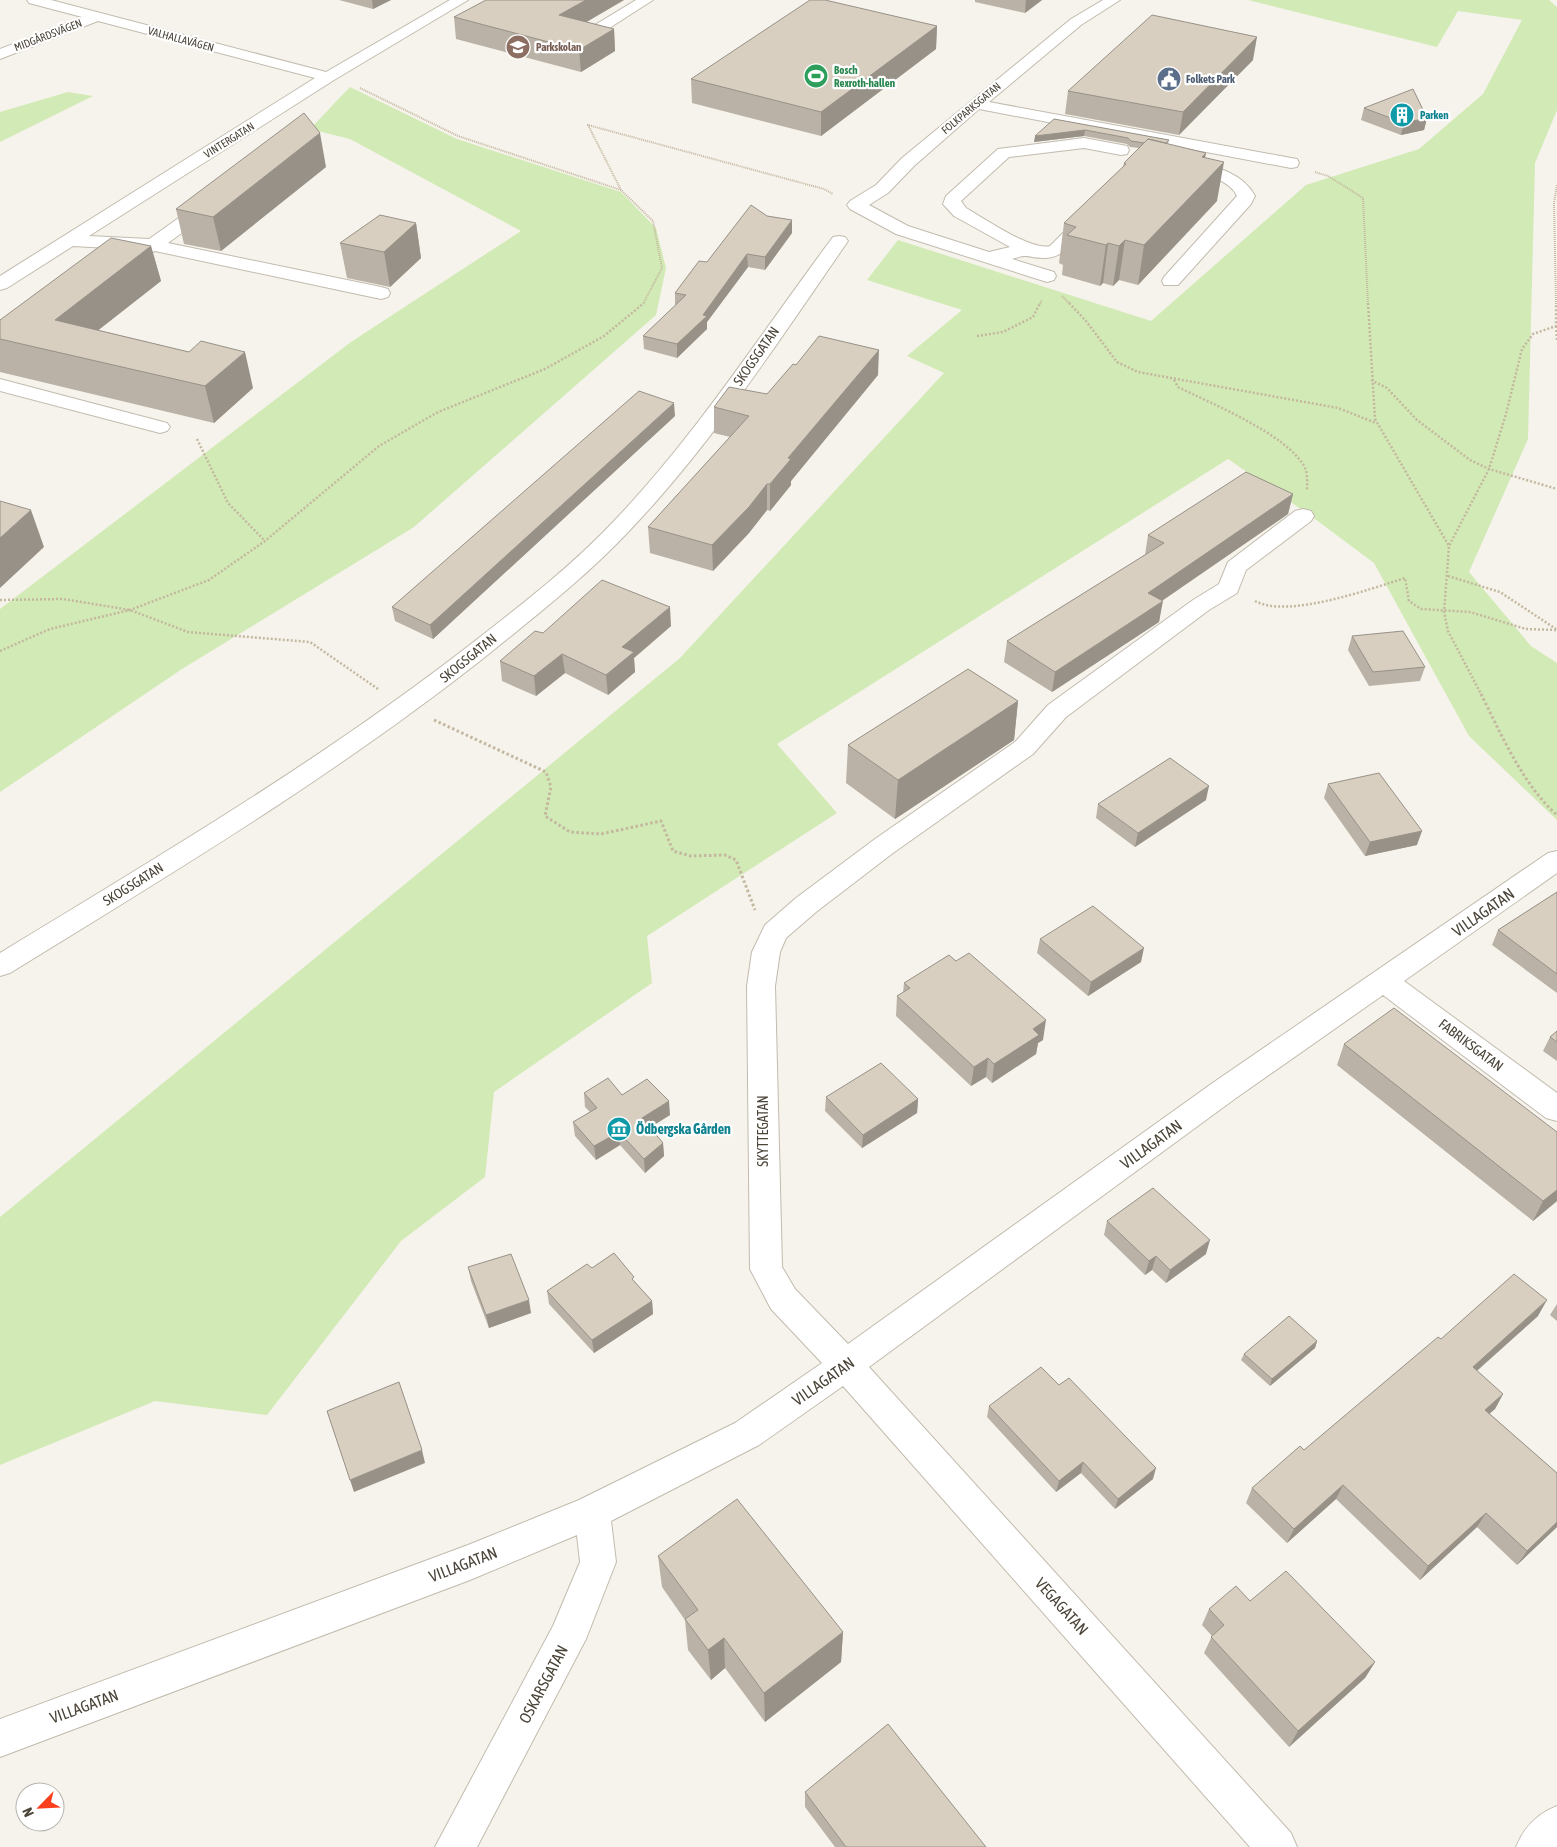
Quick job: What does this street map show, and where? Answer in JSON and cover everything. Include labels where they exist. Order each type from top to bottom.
[{"type":"street","name":"VALHALLAVÄGEN","points":[[34,0],[328,78]]},
{"type":"street","name":"VINTERGATAN","points":[[0,284],[328,78],[461,0]]},
{"type":"street","points":[[595,31],[646,0]]},
{"type":"street","name":"FOLKPARKSGATAN","points":[[856,205],[882,188],[908,162],[1076,22],[1113,0]]},
{"type":"street","name":"MIDGÅRDSVÄGEN","points":[[0,54],[95,17]]},
{"type":"street","points":[[976,104],[1291,163]]},
{"type":"street","points":[[1104,203],[1056,250],[1044,253],[1024,248],[960,212],[952,204],[952,200],[999,154],[1010,151],[1084,143],[1134,153]]},
{"type":"street","points":[[1167,159],[1232,180],[1242,186],[1246,196],[1171,281]]},
{"type":"street","points":[[102,274],[133,253],[153,245],[222,195]]},
{"type":"street","points":[[856,205],[902,230],[984,256],[1048,280]]},
{"type":"street","points":[[69,240],[153,245],[381,293]]},
{"type":"street","name":"SKOGSGATAN","points":[[0,966],[254,809],[407,706],[559,584],[623,524],[718,411],[793,303],[839,241]]},
{"type":"street","points":[[984,256],[1007,255],[1024,248]]},
{"type":"street","points":[[0,385],[160,427]]},
{"type":"street","points":[[1230,588],[1236,567],[1303,516]]},
{"type":"street","name":"SKYTTEGATAN","points":[[846,1365],[783,1299],[766,1268],[764,1246],[762,986],[766,952],[775,932],[823,892],[1024,748],[1057,711],[1201,605],[1230,588]]},
{"type":"street","name":"VILLAGATAN","points":[[0,1738],[470,1562],[592,1512],[747,1434],[846,1365],[1225,1090],[1557,860]]},
{"type":"street","name":"FABRIKSGATAN","points":[[1384,981],[1557,1110]]},
{"type":"street","name":"VEGAGATAN","points":[[846,1365],[1277,1847]]},
{"type":"street","name":"OSKARSGATAN","points":[[455,1847],[567,1639],[598,1562],[592,1512]]},
{"type":"street","points":[[1536,1847],[1557,1826]]},
{"type":"path","points":[[352,84],[458,136],[621,190]]},
{"type":"path","points":[[0,651],[50,628],[130,610],[209,580],[265,541],[380,446],[438,412],[545,369],[604,336],[644,304],[662,268],[653,221],[621,190],[588,125],[824,189],[856,205]]},
{"type":"path","points":[[1291,163],[1328,176],[1363,198],[1370,380],[1375,419],[1450,546]]},
{"type":"path","points":[[1557,185],[1554,203],[1557,340]]},
{"type":"path","points":[[977,336],[1003,332],[1033,317],[1048,280],[1086,322],[1117,362],[1138,372],[1338,408],[1378,424]]},
{"type":"path","points":[[1556,326],[1533,334],[1522,349],[1506,414],[1489,469],[1450,546],[1444,612],[1448,631],[1514,758],[1548,807],[1557,815]]},
{"type":"path","points":[[1174,379],[1178,387],[1279,439],[1298,456],[1306,470],[1308,484],[1303,516]]},
{"type":"path","points":[[1370,380],[1387,388],[1423,425],[1470,460],[1489,469],[1557,489]]},
{"type":"path","points":[[197,439],[228,503],[265,541]]},
{"type":"path","points":[[1448,576],[1500,592],[1557,629]]},
{"type":"path","points":[[1230,588],[1267,607],[1275,607],[1350,594],[1405,578],[1408,601],[1421,609],[1444,612],[1470,612],[1526,629],[1557,629]]},
{"type":"path","points":[[0,600],[63,599],[130,610],[188,632],[310,642],[368,683],[407,706],[546,772],[551,787],[545,816],[570,832],[601,834],[661,821],[673,852],[692,856],[725,855],[736,860],[744,877],[755,911],[775,932]]},
{"type":"green space","points":[[1248,0],[1549,0],[1557,7],[1557,110],[1535,163],[1528,439],[1469,572],[1531,646],[1557,663],[1557,820],[1469,736],[1374,563],[1311,516],[1228,459],[777,744],[837,813],[647,936],[652,983],[494,1092],[485,1177],[401,1241],[267,1415],[155,1401],[0,1465],[0,1217],[680,658],[944,373],[907,356],[962,310],[867,280],[898,240],[1151,321],[1306,185],[1419,149],[1483,94],[1522,20],[1458,11],[1437,47]]},
{"type":"green space","points":[[350,87],[457,139],[621,192],[656,228],[666,268],[656,315],[414,527],[182,669],[0,792],[0,609],[351,342],[521,231],[350,139],[310,129]]},
{"type":"green space","points":[[68,92],[93,96],[0,142],[0,112]]},
{"type":"building","points":[[486,0],[586,0],[559,15],[614,29],[579,50],[454,17]]},
{"type":"building","name":"Bosch Rexroth-hallen","points":[[810,0],[825,0],[937,26],[821,112],[691,79]]},
{"type":"building","name":"Folkets Park","points":[[1152,15],[1257,37],[1183,112],[1068,91]]},
{"type":"building","points":[[1413,89],[1427,118],[1404,123],[1364,108]]},
{"type":"building","points":[[304,113],[320,133],[213,217],[176,209]]},
{"type":"building","points":[[1054,119],[1169,140],[1166,143],[1148,139],[1144,143],[1085,130],[1035,136]]},
{"type":"building","points":[[1148,139],[1206,153],[1202,157],[1224,162],[1144,245],[1125,240],[1119,246],[1108,243],[1106,245],[1067,235],[1076,227],[1064,223],[1126,164],[1124,163]]},
{"type":"building","points":[[751,205],[767,216],[792,220],[765,257],[747,254],[703,315],[707,316],[677,344],[643,336],[686,295],[675,293],[699,261],[707,262]]},
{"type":"building","points":[[380,215],[416,223],[384,252],[340,243]]},
{"type":"building","points":[[111,238],[151,246],[55,320],[189,352],[201,341],[245,352],[205,386],[0,339],[0,320]]},
{"type":"building","points":[[819,336],[879,350],[788,458],[791,459],[770,484],[767,484],[749,507],[712,545],[648,527],[749,416],[714,407],[729,387],[767,394],[793,364],[796,365]]},
{"type":"building","points":[[639,391],[674,403],[430,625],[392,607]]},
{"type":"building","points":[[1246,472],[1293,494],[1148,593],[1163,601],[1055,672],[1007,641],[1164,543],[1148,535]]},
{"type":"building","points":[[0,501],[31,510],[0,538]]},
{"type":"building","points":[[602,580],[670,607],[622,647],[634,652],[606,675],[562,654],[534,676],[500,661],[535,631],[543,633]]},
{"type":"building","points":[[1403,631],[1425,667],[1373,672],[1352,636]]},
{"type":"building","points":[[968,669],[1018,701],[898,780],[848,745]]},
{"type":"building","points":[[1170,758],[1209,786],[1138,833],[1098,804]]},
{"type":"building","points":[[1379,773],[1422,831],[1370,842],[1328,784]]},
{"type":"building","points":[[1557,892],[1557,974],[1498,930]]},
{"type":"building","points":[[1093,906],[1144,948],[1091,982],[1040,939]]},
{"type":"building","points":[[969,953],[1046,1020],[1033,1029],[1039,1035],[994,1064],[988,1058],[974,1067],[897,996],[910,988],[904,983],[949,955],[956,961]]},
{"type":"building","points":[[1394,1008],[1557,1132],[1557,1190],[1543,1201],[1344,1044]]},
{"type":"building","points":[[1557,1031],[1557,1042],[1550,1037]]},
{"type":"building","points":[[881,1063],[918,1099],[863,1135],[826,1097]]},
{"type":"building","points":[[608,1078],[622,1095],[647,1079],[669,1101],[642,1118],[663,1143],[644,1159],[619,1132],[594,1146],[573,1122],[597,1108],[584,1093]]},
{"type":"building","points":[[1153,1188],[1210,1240],[1170,1270],[1156,1256],[1149,1261],[1107,1221]]},
{"type":"building","points":[[614,1253],[634,1277],[632,1279],[652,1301],[592,1340],[547,1291],[587,1264],[592,1268]]},
{"type":"building","points":[[511,1254],[529,1300],[486,1315],[468,1267]]},
{"type":"building","points":[[1514,1274],[1547,1300],[1473,1367],[1503,1394],[1485,1410],[1557,1473],[1557,1522],[1527,1551],[1486,1513],[1428,1566],[1343,1485],[1294,1529],[1252,1488],[1300,1446],[1304,1450],[1438,1337],[1441,1339]]},
{"type":"building","points":[[1289,1316],[1317,1341],[1272,1379],[1244,1354]]},
{"type":"building","points":[[1041,1367],[1059,1385],[1069,1378],[1156,1468],[1118,1499],[1083,1462],[1059,1481],[989,1406]]},
{"type":"building","points":[[399,1382],[422,1450],[350,1480],[327,1411]]},
{"type":"building","points":[[737,1499],[843,1632],[764,1693],[724,1638],[708,1650],[685,1619],[698,1610],[658,1556]]},
{"type":"building","points":[[1286,1571],[1375,1662],[1298,1731],[1211,1637],[1224,1625],[1209,1609],[1236,1586],[1250,1601]]},
{"type":"building","points":[[888,1724],[986,1847],[846,1847],[805,1792]]},
{"type":"place","name":"Parkskolan","points":[[518,47]]},
{"type":"place","name":"Bosch Rexroth-hallen","points":[[816,76]]},
{"type":"place","name":"Folkets Park","points":[[1169,79]]},
{"type":"place","name":"Parken","points":[[1402,115]]},
{"type":"place","name":"Ödbergska Gården","points":[[619,1129]]}]
